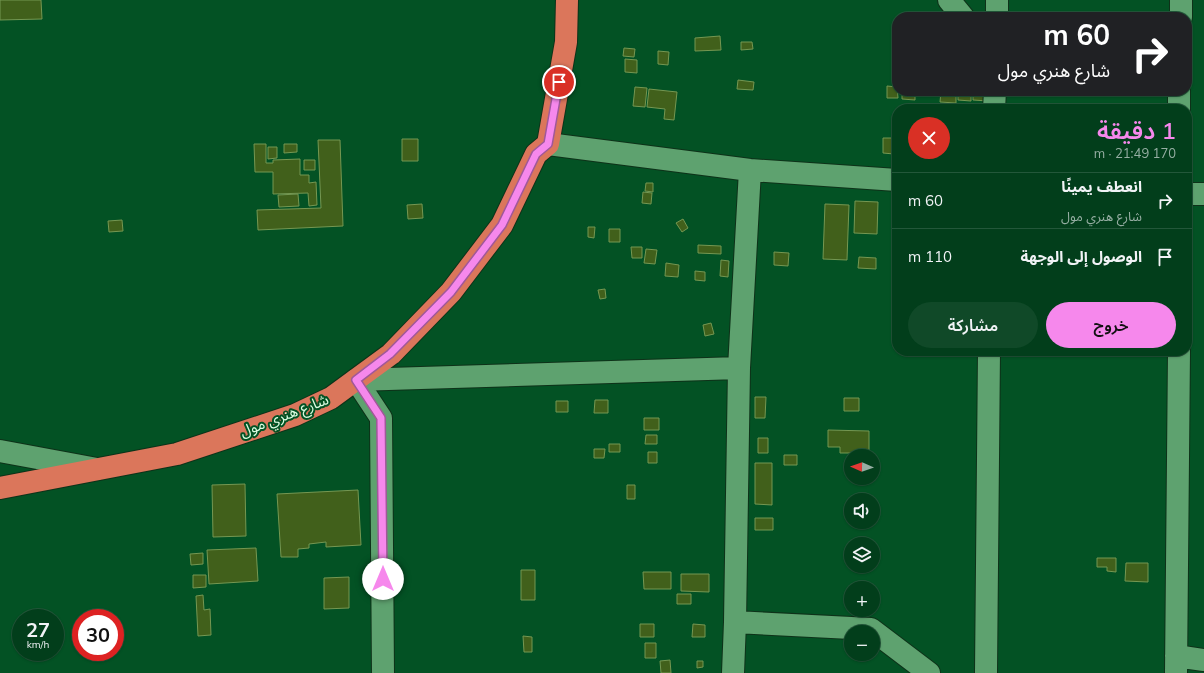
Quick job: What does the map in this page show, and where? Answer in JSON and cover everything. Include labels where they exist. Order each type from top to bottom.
[{"type":"highway","points":[[548,144],[566,42],[567,0]]},
{"type":"highway","name":"شارع هنري مول","points":[[0,488],[177,454],[295,415],[332,398],[390,354],[451,292],[502,225],[536,154],[548,144]]},
{"type":"street","points":[[949,0],[959,12]]},
{"type":"street","points":[[997,0],[997,12]]},
{"type":"street","points":[[1181,0],[1181,12]]},
{"type":"street","points":[[548,144],[750,170],[892,180]]},
{"type":"street","points":[[733,673],[739,368],[750,170]]},
{"type":"street","points":[[1192,194],[1204,194]]},
{"type":"street","points":[[986,673],[989,356]]},
{"type":"street","points":[[1179,356],[1176,664],[1204,660]]},
{"type":"street","points":[[356,380],[739,368]]},
{"type":"street","points":[[356,380],[381,418],[383,673]]},
{"type":"street","points":[[0,451],[97,469]]},
{"type":"street","points":[[735,622],[871,629],[929,673]]},
{"type":"building","points":[[0,0],[41,0],[42,19],[0,20]]},
{"type":"building","points":[[720,36],[721,50],[695,51],[695,38]]},
{"type":"building","points":[[741,42],[752,42],[753,49],[741,50]]},
{"type":"building","points":[[624,48],[635,49],[634,57],[623,56]]},
{"type":"building","points":[[658,51],[669,52],[668,65],[658,64]]},
{"type":"building","points":[[625,59],[637,60],[637,73],[625,72]]},
{"type":"building","points":[[738,80],[754,82],[753,90],[737,89]]},
{"type":"building","points":[[887,86],[892,86],[892,96],[898,96],[898,98],[887,98]]},
{"type":"building","points":[[635,87],[647,88],[645,107],[633,106]]},
{"type":"building","points":[[649,89],[677,92],[674,120],[664,119],[665,109],[647,107]]},
{"type":"building","points":[[902,96],[915,96],[915,100],[902,99]]},
{"type":"building","points":[[941,96],[956,96],[956,103],[940,102]]},
{"type":"building","points":[[958,96],[971,96],[971,101],[958,100]]},
{"type":"building","points":[[973,96],[988,96],[988,101],[973,100]]},
{"type":"building","points":[[883,138],[892,138],[892,154],[883,153]]},
{"type":"building","points":[[402,139],[418,139],[418,161],[402,161]]},
{"type":"building","points":[[318,140],[340,140],[343,226],[258,230],[257,210],[321,208]]},
{"type":"building","points":[[254,144],[266,144],[266,163],[273,163],[273,160],[300,159],[300,175],[309,175],[309,183],[316,182],[317,205],[309,206],[308,193],[273,194],[273,172],[255,172]]},
{"type":"building","points":[[284,144],[297,144],[297,152],[284,153]]},
{"type":"building","points":[[268,147],[277,147],[277,158],[268,159]]},
{"type":"building","points":[[304,160],[315,160],[315,170],[304,170]]},
{"type":"building","points":[[646,183],[653,183],[653,192],[645,191]]},
{"type":"building","points":[[643,192],[652,193],[651,204],[642,203]]},
{"type":"building","points":[[298,194],[299,206],[279,207],[278,195]]},
{"type":"building","points":[[855,201],[878,202],[877,234],[854,233]]},
{"type":"building","points":[[422,204],[423,218],[408,219],[407,205]]},
{"type":"building","points":[[825,204],[849,205],[847,260],[823,259]]},
{"type":"building","points":[[683,219],[688,228],[682,232],[676,223]]},
{"type":"building","points":[[122,220],[123,231],[109,232],[108,221]]},
{"type":"building","points":[[588,227],[595,227],[594,238],[588,237]]},
{"type":"building","points":[[609,229],[620,229],[620,242],[609,242]]},
{"type":"building","points":[[698,245],[721,246],[721,254],[698,253]]},
{"type":"building","points":[[631,247],[642,247],[642,258],[632,258]]},
{"type":"building","points":[[646,249],[657,250],[655,264],[644,263]]},
{"type":"building","points":[[774,252],[789,253],[788,266],[774,265]]},
{"type":"building","points":[[859,257],[876,258],[876,269],[858,268]]},
{"type":"building","points":[[721,260],[729,261],[728,277],[720,276]]},
{"type":"building","points":[[666,263],[679,265],[678,277],[665,276]]},
{"type":"building","points":[[695,271],[705,272],[705,281],[695,280]]},
{"type":"building","points":[[605,289],[606,298],[600,299],[598,290]]},
{"type":"building","points":[[711,323],[714,334],[705,336],[703,325]]},
{"type":"building","points":[[755,397],[766,397],[765,418],[755,418]]},
{"type":"building","points":[[844,398],[859,398],[859,411],[844,411]]},
{"type":"building","points":[[595,400],[608,400],[608,413],[594,413]]},
{"type":"building","points":[[556,401],[568,401],[568,412],[556,412]]},
{"type":"building","points":[[644,418],[659,418],[659,430],[644,430]]},
{"type":"building","points":[[828,430],[869,431],[869,449],[844,449],[844,453],[840,453],[840,447],[828,447]]},
{"type":"building","points":[[646,435],[657,435],[657,444],[645,444]]},
{"type":"building","points":[[758,438],[768,438],[768,453],[758,453]]},
{"type":"building","points":[[609,444],[620,444],[620,452],[609,452]]},
{"type":"building","points":[[594,449],[605,449],[604,458],[594,458]]},
{"type":"building","points":[[648,452],[657,452],[657,463],[648,463]]},
{"type":"building","points":[[784,455],[797,455],[797,465],[784,465]]},
{"type":"building","points":[[755,463],[772,463],[772,505],[755,504]]},
{"type":"building","points":[[245,484],[246,536],[213,537],[212,485]]},
{"type":"building","points":[[627,485],[635,485],[635,499],[627,499]]},
{"type":"building","points":[[358,490],[361,545],[326,547],[326,542],[309,544],[309,548],[298,549],[298,557],[281,557],[277,494]]},
{"type":"building","points":[[755,518],[773,518],[773,530],[755,530]]},
{"type":"building","points":[[256,548],[258,581],[209,584],[207,550]]},
{"type":"building","points":[[203,553],[203,564],[191,565],[190,554]]},
{"type":"building","points":[[1097,558],[1116,558],[1116,572],[1107,571],[1107,567],[1097,567]]},
{"type":"building","points":[[1126,563],[1148,563],[1148,582],[1125,581]]},
{"type":"building","points":[[521,570],[535,570],[535,600],[521,600]]},
{"type":"building","points":[[643,572],[671,572],[671,589],[644,589]]},
{"type":"building","points":[[681,574],[709,574],[709,592],[681,591]]},
{"type":"building","points":[[193,575],[206,575],[206,587],[193,588]]},
{"type":"building","points":[[349,577],[349,608],[324,609],[324,578]]},
{"type":"building","points":[[677,594],[691,594],[691,604],[677,604]]},
{"type":"building","points":[[203,595],[204,610],[210,609],[211,635],[198,636],[196,596]]},
{"type":"building","points":[[640,624],[654,624],[654,637],[640,637]]},
{"type":"building","points":[[693,624],[705,625],[705,637],[692,637]]},
{"type":"building","points":[[523,636],[532,637],[532,652],[524,652]]},
{"type":"building","points":[[645,643],[656,643],[656,658],[645,658]]},
{"type":"building","points":[[670,660],[671,673],[661,673],[660,661]]},
{"type":"building","points":[[697,661],[703,661],[703,667],[697,668]]},
{"type":"route","points":[[383,579],[381,418],[356,380],[390,354],[425,320],[451,292],[502,225],[526,178],[536,154],[548,144],[559,82]]}]
